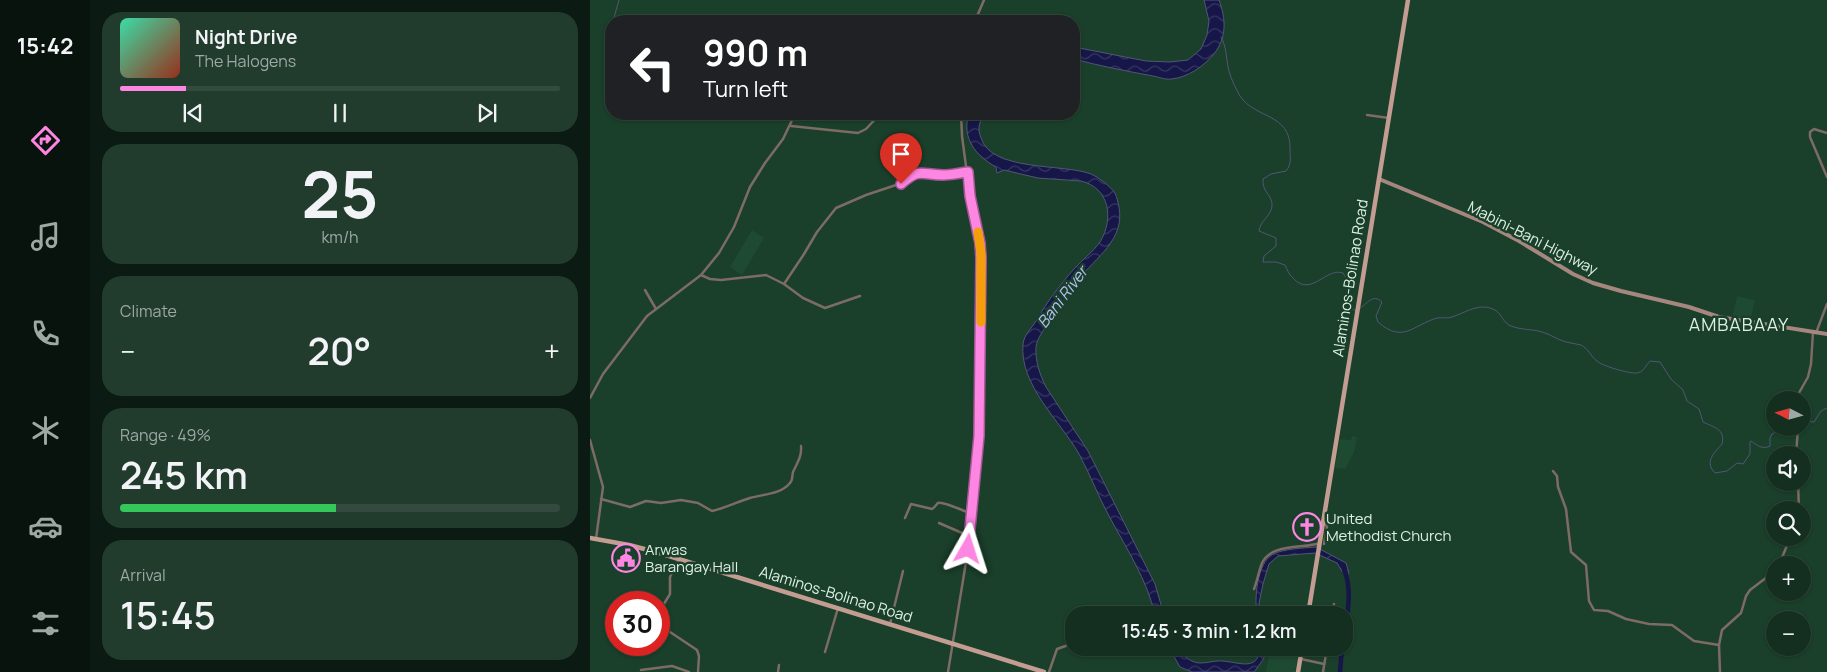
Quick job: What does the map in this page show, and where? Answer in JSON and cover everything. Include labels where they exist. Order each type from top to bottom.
[{"type":"main road","name":"Alaminos-Bolinao Road","points":[[1310,606],[1322,544],[1408,0]]},
{"type":"main road","name":"Mabini-Bani Highway","points":[[1379,179],[1482,222],[1573,274],[1593,283],[1689,307],[1719,317],[1827,334]]},
{"type":"main road","name":"Alaminos-Bolinao Road","points":[[590,538],[629,545],[679,559],[1044,672]]},
{"type":"main road","points":[[1298,672],[1301,656]]},
{"type":"street","points":[[978,15],[984,0]]},
{"type":"street","points":[[1367,115],[1389,118]]},
{"type":"street","points":[[590,398],[614,358],[629,341],[646,316],[701,275],[719,253],[734,227],[750,187],[791,126],[793,120]]},
{"type":"street","points":[[791,126],[858,133],[866,129],[874,120]]},
{"type":"street","points":[[948,672],[972,514],[979,432],[981,253],[962,136],[961,120]]},
{"type":"street","points":[[1827,133],[1814,129],[1810,132],[1810,137],[1827,177]]},
{"type":"street","points":[[784,284],[816,232],[836,208],[899,184],[918,172],[942,175],[968,172]]},
{"type":"street","points":[[701,275],[710,279],[721,280],[766,275],[825,308],[860,296]]},
{"type":"street","points":[[645,290],[656,309]]},
{"type":"street","points":[[1800,391],[1808,377],[1814,332],[1827,304]]},
{"type":"street","points":[[590,440],[604,487],[596,539]]},
{"type":"street","points":[[601,499],[630,507],[646,502],[661,503],[681,500],[698,503],[712,511],[751,497],[778,491],[785,487],[791,482],[793,472],[801,455],[801,446]]},
{"type":"street","points":[[1553,472],[1558,479],[1558,487],[1566,509],[1571,552],[1586,565],[1589,601],[1592,608],[1595,611],[1608,611],[1626,619],[1649,624],[1672,625],[1694,641],[1720,645]]},
{"type":"street","points":[[905,518],[911,504],[932,509],[937,504],[942,503],[972,514]]},
{"type":"street","points":[[939,523],[969,536]]},
{"type":"street","points":[[1254,589],[1262,563],[1270,553],[1322,544]]},
{"type":"street","points":[[679,559],[671,573],[671,592],[661,607],[659,619],[662,627],[698,652],[698,672]]},
{"type":"street","points":[[890,624],[903,571]]},
{"type":"street","points":[[1720,672],[1722,630],[1740,613],[1748,593],[1766,578]]},
{"type":"street","points":[[825,652],[838,608]]},
{"type":"street","points":[[1049,672],[1057,649],[1065,646]]},
{"type":"street","points":[[1323,672],[1326,656]]},
{"type":"street","points":[[1300,659],[1324,664]]},
{"type":"street","points":[[641,670],[666,666],[689,672]]},
{"type":"street","points":[[778,672],[779,666]]},
{"type":"shaded area","points":[[752,230],[764,238],[742,275],[730,267]]},
{"type":"shaded area","points":[[1737,296],[1755,300],[1750,322],[1732,318]]},
{"type":"shaded area","points":[[1352,436],[1357,437],[1355,450],[1348,464],[1345,469],[1335,468],[1340,439],[1351,440]]},
{"type":"shaded area","points":[[1269,656],[1298,656],[1295,672],[1266,672]]},
{"type":"water","points":[[1204,0],[1219,0],[1224,28],[1218,48],[1200,67],[1178,78],[1167,79],[1080,60],[1080,48],[1146,61],[1170,62],[1188,60],[1201,49],[1207,35],[1209,21]]},
{"type":"water","name":"Bani River","points":[[968,120],[982,120],[979,125],[981,138],[987,149],[998,156],[1028,165],[1088,173],[1103,181],[1116,195],[1120,219],[1118,229],[1108,247],[1074,285],[1055,312],[1038,340],[1036,357],[1046,387],[1088,451],[1155,584],[1161,606],[1152,606],[1141,576],[1079,454],[1034,388],[1024,359],[1023,344],[1028,332],[1063,282],[1100,242],[1107,224],[1107,206],[1098,190],[1081,181],[1038,178],[1004,170],[997,173],[996,167],[982,157],[972,145],[967,131]]},
{"type":"water","points":[[1316,547],[1346,563],[1349,573],[1345,576],[1337,563],[1315,553],[1278,556],[1269,564],[1260,606],[1256,606],[1258,582],[1263,565],[1273,554],[1294,549]]},
{"type":"water","points":[[1174,656],[1185,656],[1195,662],[1203,663],[1222,661],[1247,664],[1256,660],[1258,656],[1264,656],[1254,672],[1192,672],[1180,667]]},
{"type":"waterway","points":[[615,15],[619,0]]},
{"type":"waterway","points":[[1221,37],[1230,74],[1240,96],[1254,109],[1279,122],[1289,137],[1290,161],[1288,168],[1286,171],[1271,174],[1263,179],[1264,188],[1271,199],[1272,206],[1259,231],[1276,238],[1276,246],[1264,256],[1263,262],[1276,262],[1285,265],[1292,277],[1306,285],[1337,272],[1343,273],[1349,282],[1346,304],[1349,309],[1355,310]]},
{"type":"waterway","points":[[1359,309],[1370,300],[1379,300],[1382,302],[1376,316],[1378,322],[1394,332],[1401,332],[1408,331],[1437,318],[1450,318],[1468,310],[1484,307],[1495,310],[1511,326],[1542,332],[1563,341],[1581,345],[1600,363],[1616,369],[1637,373],[1643,370],[1650,361],[1660,362],[1671,379],[1683,390],[1687,401],[1699,409],[1703,422],[1718,429],[1722,435],[1722,444],[1713,454],[1710,461],[1710,465],[1715,473],[1727,471],[1737,463],[1743,464],[1750,454],[1751,441],[1760,447],[1767,447],[1770,446],[1771,436]]},
{"type":"waterway","points":[[1811,422],[1814,422],[1821,411],[1827,408]]},
{"type":"waterway","points":[[1344,570],[1347,577],[1348,606]]},
{"type":"waterway","points":[[1340,672],[1341,656]]},
{"type":"slow traffic","points":[[978,232],[981,253],[981,322]]},
{"type":"place","name":"United Methodist Church","points":[[1307,527]]},
{"type":"place","name":"Arwas Barangay Hall","points":[[626,558]]},
{"type":"district","name":"AMBABAAY","points":[[1739,324]]},
{"type":"route","points":[[901,184],[912,174],[918,172],[942,175],[968,172],[970,196],[980,239],[981,258],[979,436],[968,549]]}]
